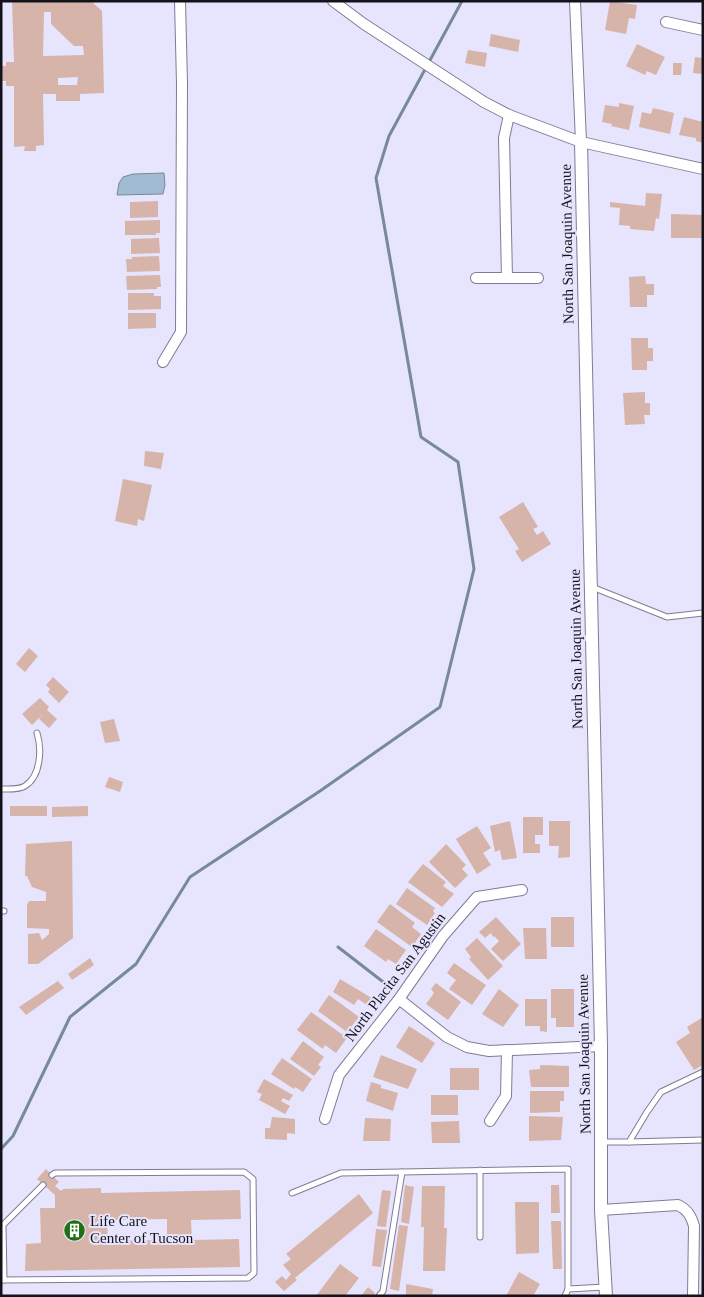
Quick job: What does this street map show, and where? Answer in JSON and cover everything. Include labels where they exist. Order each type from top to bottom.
[{"type":"street","points":[[164,362],[181,332],[182,84],[180,1]]},
{"type":"street","points":[[333,1],[364,24],[484,102],[509,115],[581,142],[703,169]]},
{"type":"street","name":"North San Joaquin Avenue","points":[[575,1],[581,142],[601,1046],[601,1210],[606,1291]]},
{"type":"street","points":[[666,22],[703,30]]},
{"type":"street","points":[[507,278],[504,138],[509,115]]},
{"type":"street","points":[[476,278],[538,278]]},
{"type":"street","name":"North Placita San Agustin","points":[[325,1119],[339,1074],[399,999],[443,936],[477,898],[522,890]]},
{"type":"street","points":[[399,999],[447,1037],[467,1047],[489,1051],[601,1046]]},
{"type":"street","points":[[490,1121],[506,1096],[507,1050]]},
{"type":"street","points":[[601,1210],[678,1205],[686,1209],[692,1217],[694,1226],[693,1296]]},
{"type":"lane","points":[[591,587],[667,617],[703,613]]},
{"type":"lane","points":[[1,789],[20,788],[27,785],[33,778],[39,762],[37,733]]},
{"type":"lane","points":[[629,1142],[647,1112],[662,1092],[703,1072]]},
{"type":"lane","points":[[601,1142],[703,1140]]},
{"type":"lane","points":[[292,1193],[341,1173],[568,1169],[568,1289],[565,1296]]},
{"type":"lane","points":[[480,1170],[480,1236]]},
{"type":"lane","points":[[43,1185],[3,1226],[3,1280],[248,1278],[254,1273],[253,1179],[244,1172],[54,1172],[52,1175]]},
{"type":"lane","points":[[379,1296],[382,1291],[402,1172]]},
{"type":"lane","points":[[568,1289],[606,1291]]},
{"type":"water","points":[[164,173],[165,185],[163,194],[117,195],[119,183],[123,177],[133,174]]},
{"type":"building","points":[[12,1],[91,1],[102,11],[104,93],[80,94],[80,101],[56,101],[56,94],[43,94],[44,145],[36,146],[36,151],[24,151],[25,146],[14,147],[14,86],[6,86],[6,81],[1,81],[1,66],[6,66],[6,62],[14,62]],"holes":[[[44,12],[51,12],[51,24],[74,46],[83,46],[84,55],[43,56]],[[78,77],[77,85],[58,85],[58,78]]]},
{"type":"building","points":[[610,1],[637,5],[635,19],[629,18],[626,34],[605,30]]},
{"type":"building","points":[[491,34],[520,40],[518,52],[489,46]]},
{"type":"building","points":[[637,44],[665,57],[656,75],[647,71],[645,75],[626,66]]},
{"type":"building","points":[[468,50],[487,53],[485,67],[465,63]]},
{"type":"building","points":[[695,57],[703,58],[703,74],[693,73]]},
{"type":"building","points":[[673,63],[682,63],[681,75],[673,75]]},
{"type":"building","points":[[619,103],[634,106],[629,130],[602,122],[605,105],[619,107]]},
{"type":"building","points":[[653,108],[674,113],[670,134],[639,127],[642,112],[651,114]]},
{"type":"building","points":[[684,117],[703,122],[703,143],[696,141],[696,138],[679,135]]},
{"type":"building","points":[[646,193],[662,194],[659,219],[656,218],[654,231],[630,229],[630,226],[619,225],[620,208],[610,207],[610,202],[645,206]]},
{"type":"building","points":[[158,201],[158,217],[130,218],[130,202]]},
{"type":"building","points":[[671,214],[703,215],[703,238],[671,238]]},
{"type":"building","points":[[160,220],[160,233],[156,233],[156,235],[125,235],[125,221]]},
{"type":"building","points":[[159,238],[160,253],[131,254],[131,239]]},
{"type":"building","points":[[159,256],[160,271],[127,272],[126,259]]},
{"type":"building","points":[[160,275],[161,287],[157,287],[157,289],[127,290],[126,276]]},
{"type":"building","points":[[645,276],[646,284],[654,284],[654,295],[647,295],[647,307],[630,307],[629,277]]},
{"type":"building","points":[[128,293],[154,293],[154,296],[161,296],[161,309],[128,310]]},
{"type":"building","points":[[128,313],[156,313],[156,328],[128,329]]},
{"type":"building","points":[[631,338],[648,338],[648,348],[653,348],[653,361],[647,361],[647,370],[632,370]]},
{"type":"building","points":[[645,392],[645,403],[650,403],[650,415],[644,415],[645,424],[625,425],[623,393]]},
{"type":"building","points":[[145,451],[164,453],[161,469],[144,466]]},
{"type":"building","points":[[123,479],[152,485],[144,521],[138,519],[137,526],[115,521]]},
{"type":"building","points":[[523,502],[538,527],[533,529],[537,535],[543,531],[551,544],[522,562],[515,551],[519,549],[499,517]]},
{"type":"building","points":[[29,648],[38,656],[25,672],[16,664]]},
{"type":"building","points":[[53,677],[69,692],[59,703],[48,692],[50,689],[46,685]]},
{"type":"building","points":[[40,698],[49,707],[47,710],[57,719],[49,728],[39,719],[43,714],[32,725],[22,714]]},
{"type":"building","points":[[114,719],[120,741],[105,743],[100,722]]},
{"type":"building","points":[[109,777],[123,782],[120,792],[105,787]]},
{"type":"building","points":[[10,806],[47,806],[47,816],[10,816]]},
{"type":"building","points":[[88,806],[88,816],[52,817],[52,807]]},
{"type":"building","points":[[523,817],[543,817],[543,835],[535,835],[535,844],[540,844],[540,853],[523,853]]},
{"type":"building","points":[[510,821],[517,858],[502,860],[500,850],[495,852],[490,826]]},
{"type":"building","points":[[549,821],[570,821],[570,857],[558,858],[559,846],[549,846]]},
{"type":"building","points":[[477,826],[491,848],[483,853],[491,865],[477,874],[456,839]]},
{"type":"building","points":[[72,841],[73,938],[38,964],[28,964],[28,934],[39,933],[42,940],[49,934],[49,929],[27,928],[27,905],[29,901],[46,901],[46,892],[32,887],[27,876],[25,876],[26,844]]},
{"type":"building","points":[[446,844],[466,865],[462,869],[468,875],[455,888],[429,862]]},
{"type":"building","points":[[423,864],[446,882],[443,886],[454,894],[442,907],[408,882]]},
{"type":"building","points":[[407,888],[435,908],[433,911],[435,913],[427,925],[396,904]]},
{"type":"building","points":[[390,904],[415,923],[412,927],[421,934],[412,947],[377,922]]},
{"type":"building","points":[[496,917],[521,944],[503,961],[491,949],[499,941],[491,933],[485,938],[479,932]]},
{"type":"building","points":[[551,917],[574,917],[574,947],[551,947]]},
{"type":"building","points":[[523,928],[546,928],[547,959],[525,959]]},
{"type":"building","points":[[376,929],[406,950],[396,964],[388,959],[386,962],[364,946]]},
{"type":"building","points":[[477,938],[503,966],[488,980],[469,959],[471,957],[465,949]]},
{"type":"building","points":[[90,958],[94,965],[72,980],[68,974]]},
{"type":"building","points":[[454,963],[486,985],[472,1005],[449,989],[456,980],[447,973]]},
{"type":"building","points":[[340,979],[375,1000],[370,1007],[358,999],[354,1005],[333,992]]},
{"type":"building","points":[[58,981],[64,988],[26,1015],[19,1007]]},
{"type":"building","points":[[436,983],[461,1002],[448,1020],[426,1004],[434,993],[431,989]]},
{"type":"building","points":[[499,989],[519,1005],[503,1027],[482,1014]]},
{"type":"building","points":[[551,989],[574,989],[574,1027],[556,1027],[556,1018],[551,1018]]},
{"type":"building","points":[[329,995],[359,1017],[347,1032],[318,1011]]},
{"type":"building","points":[[525,999],[547,999],[547,1032],[540,1031],[540,1026],[525,1026]]},
{"type":"building","points":[[311,1012],[347,1038],[336,1053],[325,1045],[323,1049],[297,1030]]},
{"type":"building","points":[[703,1017],[703,1065],[694,1070],[676,1042],[690,1033],[687,1027]]},
{"type":"building","points":[[409,1026],[435,1043],[422,1063],[396,1047]]},
{"type":"building","points":[[303,1041],[324,1057],[318,1065],[321,1067],[314,1076],[290,1059]]},
{"type":"building","points":[[381,1055],[417,1069],[408,1089],[373,1077]]},
{"type":"building","points":[[282,1058],[312,1079],[303,1092],[295,1087],[294,1089],[271,1074]]},
{"type":"building","points":[[540,1065],[569,1066],[569,1087],[531,1087],[529,1070],[540,1069]]},
{"type":"building","points":[[450,1068],[479,1068],[479,1090],[450,1090]]},
{"type":"building","points":[[264,1079],[293,1095],[289,1101],[283,1098],[281,1101],[290,1106],[285,1114],[259,1100],[262,1094],[257,1092]]},
{"type":"building","points":[[371,1082],[381,1085],[381,1088],[398,1093],[393,1111],[366,1101]]},
{"type":"building","points":[[530,1091],[564,1091],[564,1101],[560,1101],[560,1112],[530,1113]]},
{"type":"building","points":[[431,1095],[458,1095],[458,1115],[431,1115]]},
{"type":"building","points":[[529,1116],[563,1117],[561,1140],[529,1141]]},
{"type":"building","points":[[272,1117],[295,1119],[295,1134],[287,1133],[287,1140],[265,1139],[265,1128],[270,1128]]},
{"type":"building","points":[[365,1118],[391,1119],[390,1141],[363,1141]]},
{"type":"building","points":[[459,1121],[460,1143],[432,1143],[431,1122]]},
{"type":"building","name":"Life Care Center of Tucson","points":[[46,1169],[59,1182],[55,1186],[61,1191],[63,1189],[101,1188],[101,1193],[240,1190],[241,1219],[191,1220],[192,1240],[239,1239],[240,1267],[25,1271],[26,1244],[41,1243],[40,1208],[55,1208],[55,1195],[37,1179]],"holes":[[[167,1219],[167,1240],[108,1241],[107,1220]]]},
{"type":"building","points":[[405,1185],[414,1187],[409,1224],[401,1222]]},
{"type":"building","points":[[551,1185],[559,1185],[560,1213],[551,1213]]},
{"type":"building","points":[[422,1186],[445,1186],[444,1228],[447,1228],[445,1271],[423,1271],[424,1227],[421,1227]]},
{"type":"building","points":[[382,1190],[391,1191],[386,1227],[377,1226]]},
{"type":"building","points":[[359,1194],[373,1213],[295,1278],[297,1280],[284,1291],[275,1282],[282,1276],[286,1280],[291,1274],[283,1265],[291,1259],[286,1254]]},
{"type":"building","points":[[515,1202],[539,1202],[539,1253],[516,1254]]},
{"type":"building","points":[[551,1221],[561,1221],[562,1269],[553,1269]]},
{"type":"building","points":[[399,1225],[408,1226],[399,1291],[390,1289]]},
{"type":"building","points":[[376,1229],[387,1230],[381,1267],[372,1266]]},
{"type":"building","points":[[340,1264],[359,1278],[345,1296],[316,1296]]},
{"type":"building","points":[[519,1272],[540,1284],[533,1296],[506,1296]]},
{"type":"building","points":[[406,1284],[433,1289],[432,1296],[406,1296]]},
{"type":"building","points":[[368,1287],[375,1293],[373,1296],[361,1296]]},
{"type":"waterway","points":[[1,1149],[13,1136],[70,1017],[136,964],[190,877],[320,791],[440,707],[474,569],[458,462],[421,437],[376,178],[389,136],[462,1]]},
{"type":"waterway","points":[[338,947],[391,988]]},
{"type":"place","name":"Life Care Center of Tucson","points":[[74,1230]]}]
